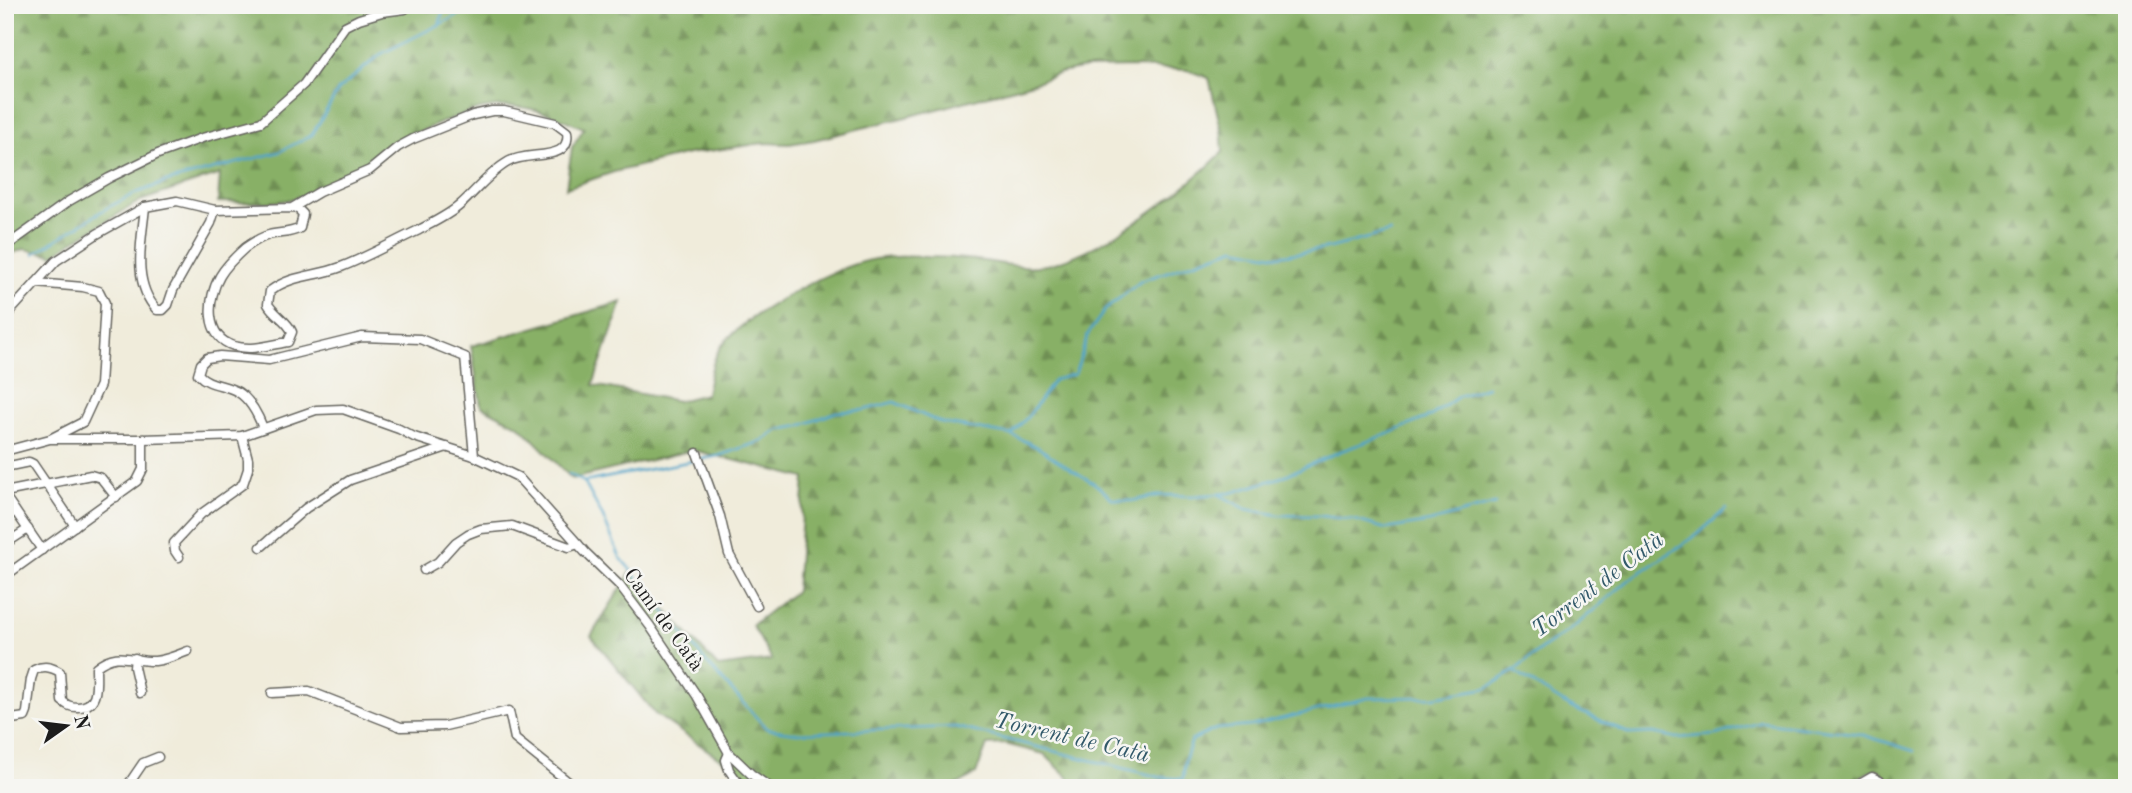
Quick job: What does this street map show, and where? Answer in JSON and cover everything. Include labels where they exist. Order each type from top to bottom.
[{"type":"street","points":[[5,247],[69,201],[158,154],[202,138],[261,122],[304,85],[345,26],[359,19],[405,9],[410,5]]},
{"type":"street","points":[[5,317],[56,261],[145,207],[177,201],[215,209],[292,208],[303,214],[300,228],[293,232],[270,235],[245,248],[219,278],[211,300],[212,324],[217,334],[234,346],[267,347],[288,342],[292,332],[290,326],[277,316],[268,304],[270,291],[288,280],[340,268],[420,229],[457,208],[506,163],[520,156],[551,155],[559,152],[568,139],[567,132],[555,124],[504,111],[473,115],[413,139],[398,147],[370,170],[319,192],[292,208]]},
{"type":"street","points":[[145,207],[138,255],[148,296],[157,310],[163,310],[168,305],[173,290],[211,223],[215,209]]},
{"type":"street","points":[[5,451],[50,439],[83,422],[100,385],[105,303],[99,291],[36,283]]},
{"type":"street","points":[[50,439],[242,436],[316,410],[343,409],[414,437],[474,456],[466,357],[420,339],[384,336],[362,337],[269,360],[220,356],[207,358],[201,364],[198,374],[205,381],[239,392],[254,408],[263,428]]},
{"type":"street","points":[[179,557],[174,543],[180,536],[201,514],[243,484],[248,459],[242,436]]},
{"type":"street","points":[[5,576],[137,481],[143,469],[143,439]]},
{"type":"street","points":[[261,547],[306,508],[350,480],[447,447]]},
{"type":"street","points":[[697,453],[720,516],[729,554],[757,606]]},
{"type":"street","name":"Camí de Catà","points":[[474,456],[518,477],[619,585],[697,696],[729,753],[771,788]]},
{"type":"street","points":[[5,467],[31,462],[75,526]]},
{"type":"street","points":[[42,550],[5,494],[91,475],[101,478],[116,496]]},
{"type":"street","points":[[5,518],[15,510]]},
{"type":"street","points":[[424,570],[438,562],[456,542],[481,528],[512,526],[569,547],[578,544]]},
{"type":"street","points":[[5,544],[28,529]]},
{"type":"street","points":[[5,720],[25,717],[34,670],[42,666],[60,672],[62,701],[67,706],[88,706],[95,695],[96,667],[106,659],[120,657],[158,661],[188,651]]},
{"type":"street","points":[[135,658],[134,667],[140,694]]},
{"type":"street","points":[[272,693],[309,691],[401,727],[445,726],[509,711],[515,739],[576,788]]},
{"type":"street","points":[[729,753],[726,760],[729,770],[742,788]]},
{"type":"street","points":[[126,788],[143,763],[158,757]]},
{"type":"street","points":[[1853,788],[1872,777],[1880,780],[1875,788]]},
{"type":"green space","points":[[5,5],[2127,5],[2127,788],[1890,788],[1891,781],[1877,768],[1838,788],[1074,788],[1068,777],[1044,754],[1005,744],[987,745],[976,774],[951,788],[763,788],[655,714],[591,636],[631,572],[718,667],[772,660],[752,625],[796,591],[805,478],[693,450],[572,479],[520,426],[481,406],[471,346],[622,302],[593,385],[678,401],[706,394],[716,355],[736,331],[794,292],[858,263],[901,256],[958,258],[1025,266],[1045,265],[1076,255],[1122,231],[1166,201],[1223,152],[1221,129],[1209,78],[1187,70],[1085,68],[814,140],[789,144],[764,143],[688,154],[614,172],[566,188],[572,147],[584,128],[525,108],[484,108],[406,137],[343,177],[303,196],[272,202],[218,202],[220,174],[140,201],[54,255],[24,249],[5,256]]},
{"type":"waterway","points":[[439,26],[445,5]]},
{"type":"waterway","points":[[34,254],[134,194],[166,182],[279,152],[312,135],[339,89],[381,54],[478,5]]},
{"type":"waterway","points":[[1012,434],[1054,380],[1075,374],[1088,334],[1105,310],[1141,281],[1235,248],[1278,256],[1330,248],[1390,232]]},
{"type":"waterway","points":[[584,482],[718,456],[762,441],[779,430],[800,426],[836,412],[864,410],[894,402],[941,423],[1012,435],[1039,448],[1094,483],[1113,499],[1131,501],[1162,495],[1231,493],[1279,478],[1388,434],[1431,416],[1459,396],[1487,387]]},
{"type":"waterway","name":"Torrent de Catà","points":[[569,474],[584,482],[620,557],[706,662],[767,729],[797,733],[956,727],[1159,777],[1183,779],[1185,760],[1192,740],[1216,729],[1251,726],[1368,698],[1434,697],[1487,688],[1574,627],[1629,580],[1697,535],[1726,509]]},
{"type":"waterway","points":[[1220,495],[1246,509],[1279,515],[1355,520],[1386,529],[1430,522],[1495,504]]},
{"type":"waterway","points":[[1515,672],[1570,707],[1630,734],[1653,733],[1677,738],[1715,735],[1762,722],[1860,734],[1914,751]]}]
